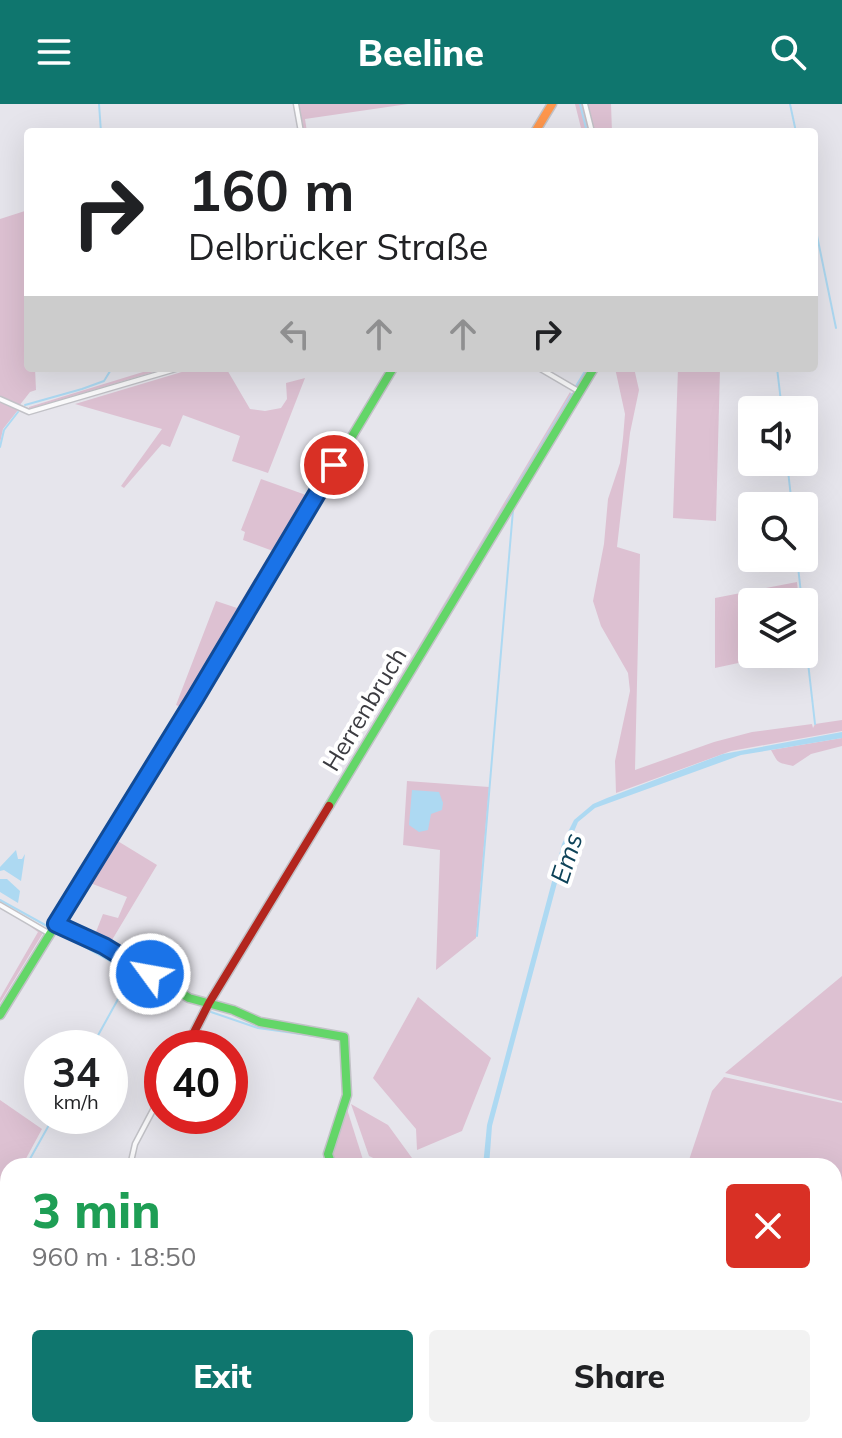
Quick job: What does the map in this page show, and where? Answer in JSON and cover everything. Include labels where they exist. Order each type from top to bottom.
[{"type":"street","points":[[296,104],[300,128]]},
{"type":"street","points":[[537,128],[552,104]]},
{"type":"street","points":[[585,104],[591,128]]},
{"type":"street","points":[[0,399],[29,412],[165,372]]},
{"type":"street","points":[[0,1015],[196,697],[391,372]]},
{"type":"street","points":[[546,372],[580,392]]},
{"type":"street","name":"Herrenbruch","points":[[195,1030],[592,372]]},
{"type":"street","points":[[0,905],[50,934]]},
{"type":"street","points":[[56,924],[104,946],[189,998],[260,1022],[344,1037],[347,1095],[329,1158]]},
{"type":"street","points":[[132,1158],[144,1127]]},
{"type":"shaded area","points":[[299,104],[408,104],[305,119],[306,128],[303,128]]},
{"type":"shaded area","points":[[575,104],[611,104],[612,128],[581,128]]},
{"type":"shaded area","points":[[24,211],[24,372],[35,372],[36,390],[30,392],[19,406],[0,397],[0,219]]},
{"type":"shaded area","points":[[143,372],[154,372],[29,409]]},
{"type":"shaded area","points":[[182,372],[228,372],[250,409],[265,411],[281,408],[287,399],[286,383],[305,378],[268,473],[232,461],[240,436],[183,415],[170,447],[162,444],[124,488],[121,486],[162,429],[75,404]]},
{"type":"shaded area","points":[[616,372],[635,372],[639,390],[630,433],[617,547],[640,554],[635,770],[752,732],[812,724],[813,728],[815,724],[842,720],[842,731],[731,751],[616,793],[615,761],[630,691],[628,673],[601,626],[593,601],[604,544],[608,499],[620,463],[625,414]]},
{"type":"shaded area","points":[[678,372],[720,372],[716,521],[673,518]]},
{"type":"shaded area","points":[[570,392],[575,399],[211,995]]},
{"type":"shaded area","points":[[0,402],[18,410],[3,429],[0,443]]},
{"type":"shaded area","points":[[261,479],[306,495],[273,551],[243,540],[245,532],[241,530]]},
{"type":"shaded area","points":[[267,558],[273,560],[183,708],[176,705],[216,601],[237,608]]},
{"type":"shaded area","points":[[797,582],[798,588],[766,588]]},
{"type":"shaded area","points":[[738,594],[738,663],[715,668],[715,598]]},
{"type":"shaded area","points":[[842,738],[842,746],[811,754],[793,766],[779,762],[771,750]]},
{"type":"shaded area","points":[[407,781],[489,787],[476,938],[436,970],[440,850],[403,845]]},
{"type":"shaded area","points":[[116,840],[157,865],[109,945],[94,937],[103,914],[118,918],[127,897],[90,883]]},
{"type":"shaded area","points":[[16,916],[43,933],[0,1003],[38,932]]},
{"type":"shaded area","points":[[842,976],[842,1101],[725,1073]]},
{"type":"shaded area","points":[[418,997],[491,1058],[462,1131],[417,1150],[416,1129],[373,1078]]},
{"type":"shaded area","points":[[724,1077],[842,1103],[842,1158],[690,1158],[712,1091]]},
{"type":"shaded area","points":[[0,1100],[24,1117],[24,1134],[39,1134],[26,1158],[0,1158]]},
{"type":"shaded area","points":[[351,1104],[388,1125],[412,1158],[369,1156]]},
{"type":"shaded area","points":[[346,1106],[362,1158],[331,1158],[329,1154]]},
{"type":"water","points":[[842,732],[842,738],[741,755],[595,808],[578,822],[565,853],[492,1126],[490,1158],[484,1158],[487,1125],[562,844],[574,820],[593,804],[723,754]]},
{"type":"water","points":[[412,790],[439,792],[442,810],[431,814],[428,830],[419,832],[409,825]]},
{"type":"water","points":[[16,850],[18,859],[25,854],[21,881],[4,870],[0,871],[0,867]]},
{"type":"water","points":[[0,879],[7,879],[20,891],[18,903],[0,892]]},
{"type":"waterway","points":[[99,104],[101,128]]},
{"type":"waterway","points":[[580,104],[586,128]]},
{"type":"waterway","points":[[790,104],[795,128]]},
{"type":"waterway","points":[[818,240],[836,328]]},
{"type":"waterway","points":[[25,405],[104,381],[110,372]]},
{"type":"waterway","points":[[576,386],[585,372]]},
{"type":"waterway","points":[[777,372],[780,396]]},
{"type":"waterway","points":[[507,502],[572,394]]},
{"type":"waterway","points":[[0,447],[4,430],[18,412]]},
{"type":"waterway","points":[[789,476],[790,492]]},
{"type":"waterway","points":[[458,584],[503,509]]},
{"type":"waterway","points":[[477,936],[513,510]]},
{"type":"waterway","points":[[799,572],[800,588]]},
{"type":"waterway","points":[[348,768],[452,594]]},
{"type":"waterway","points":[[809,668],[815,724]]},
{"type":"waterway","points":[[0,900],[47,926]]},
{"type":"waterway","points":[[58,932],[117,965],[124,980],[122,992],[101,1030]]},
{"type":"waterway","points":[[211,1012],[258,1028],[336,1039]]},
{"type":"waterway","points":[[30,1158],[44,1134]]},
{"type":"traffic: fast","points":[[0,1015],[196,697],[391,372]]},
{"type":"traffic: fast","points":[[329,806],[592,372]]},
{"type":"traffic: fast","points":[[56,924],[104,946],[189,998],[233,1010],[260,1022],[344,1037],[347,1095],[329,1158]]},
{"type":"traffic: slow","points":[[537,128],[552,104]]},
{"type":"traffic: jam","points":[[195,1030],[329,806]]},
{"type":"route","points":[[150,974],[104,946],[56,924],[334,465]]},
{"type":"water label","name":"Ems","points":[[566,858]]}]
